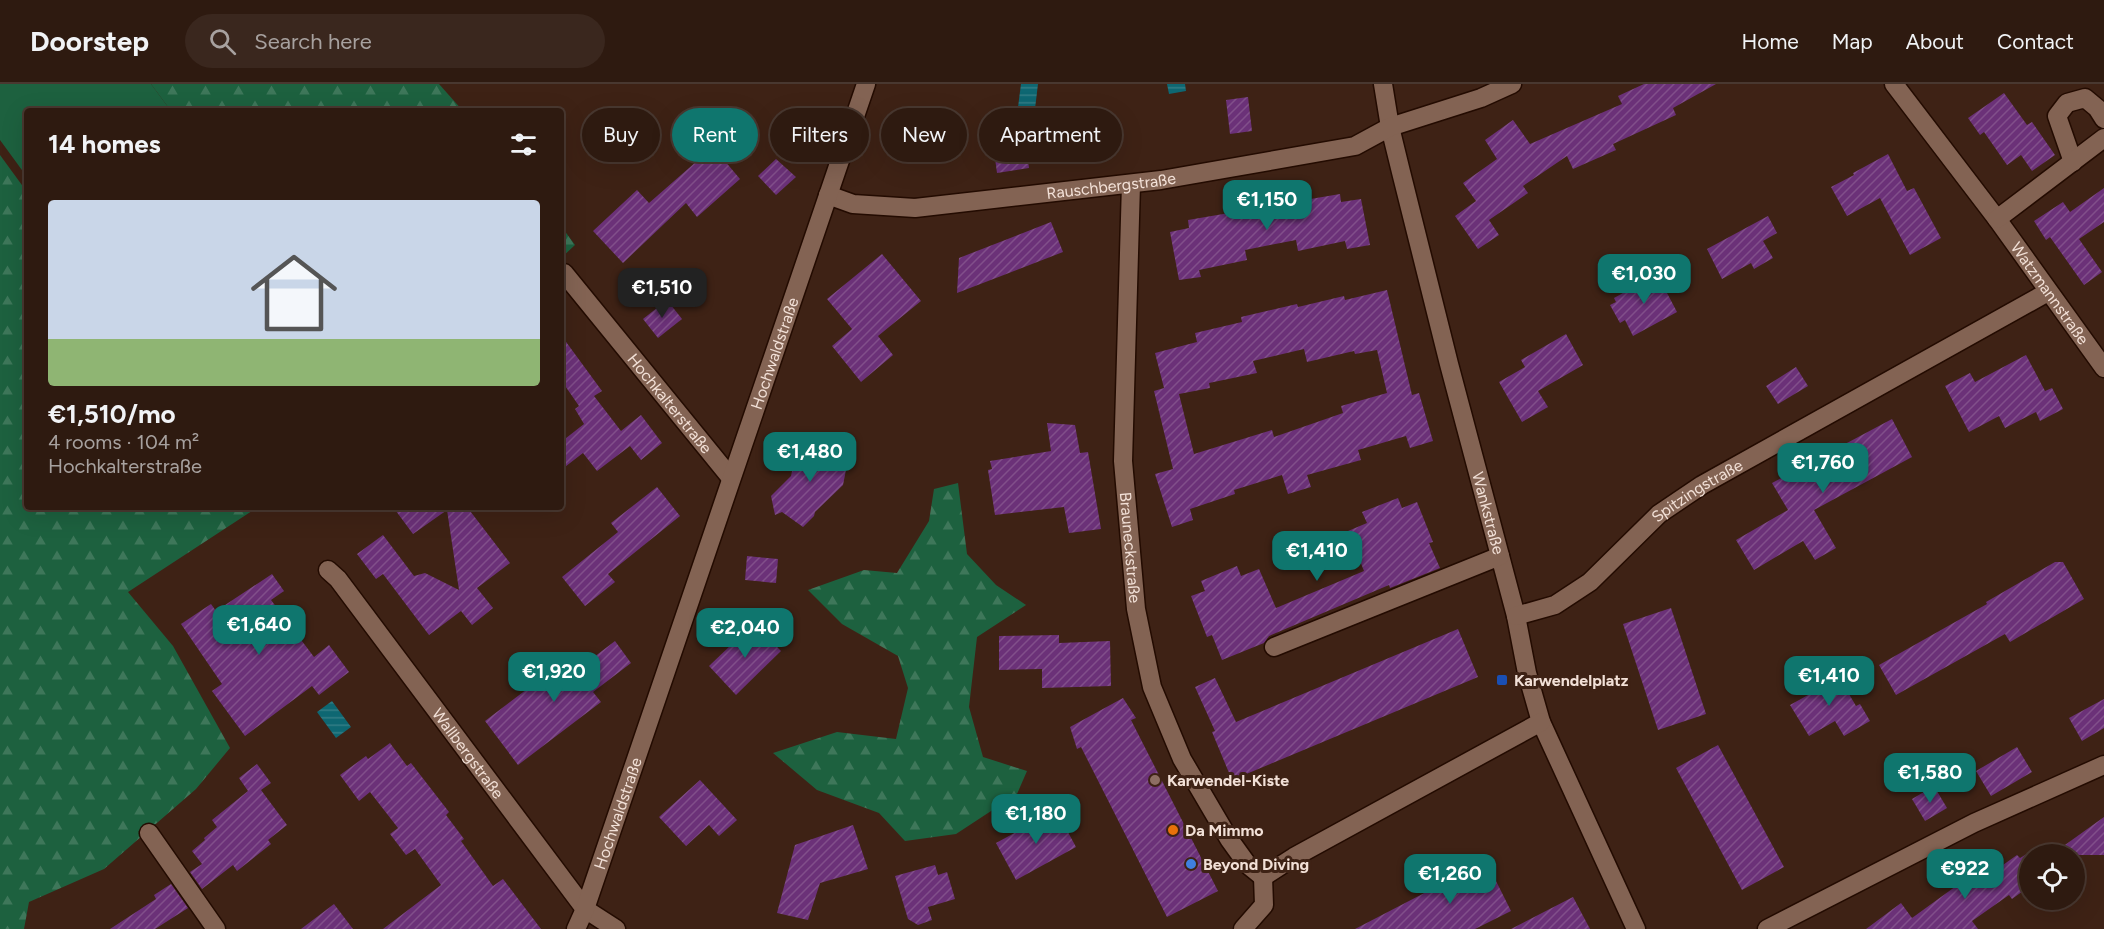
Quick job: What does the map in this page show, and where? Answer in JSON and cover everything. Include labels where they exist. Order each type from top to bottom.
[{"type":"street","name":"Hochwaldstraße","points":[[576,929],[585,909],[866,84]]},
{"type":"street","name":"Wankstraße","points":[[1383,84],[1390,127],[1449,364],[1516,616],[1527,674],[1541,722],[1636,929]]},
{"type":"street","name":"Rauschbergstraße","points":[[828,195],[853,204],[915,208],[1131,184],[1354,146],[1390,127],[1481,98],[1512,84]]},
{"type":"street","name":"Watzmannstraße","points":[[1894,84],[1997,219],[2104,368]]},
{"type":"street","points":[[2073,162],[2057,116],[2067,103],[2085,98],[2097,108],[2104,119]]},
{"type":"street","points":[[1997,219],[2104,138]]},
{"type":"street","name":"Brauneckstraße","points":[[1131,184],[1123,461],[1136,609],[1152,687],[1182,759],[1229,838],[1247,864],[1263,877]]},
{"type":"street","name":"Hochkalterstraße","points":[[564,273],[731,478]]},
{"type":"street","name":"Spitzingstraße","points":[[1516,616],[1555,605],[1590,582],[1659,513],[1702,485],[2048,291]]},
{"type":"street","points":[[1274,647],[1500,556]]},
{"type":"street","name":"Wallbergstraße","points":[[328,570],[338,579],[585,909],[616,929]]},
{"type":"street","points":[[1243,929],[1264,905],[1263,877],[1294,857],[1541,722]]},
{"type":"street","points":[[1767,929],[1974,823],[2104,765]]},
{"type":"street","points":[[149,833],[216,929]]},
{"type":"green space","points":[[0,84],[151,84],[169,108],[24,108],[24,173],[0,140]]},
{"type":"green space","points":[[151,84],[439,84],[460,108],[169,108]]},
{"type":"green space","points":[[0,155],[24,188],[24,510],[253,510],[128,592],[173,646],[230,748],[196,789],[104,869],[29,902],[24,929],[0,929]]},
{"type":"green space","points":[[564,230],[575,245],[564,255]]},
{"type":"green space","points":[[958,483],[967,554],[996,585],[1026,605],[977,637],[969,707],[983,757],[1027,771],[1017,794],[956,834],[905,841],[879,813],[817,790],[773,753],[837,732],[896,739],[908,688],[898,656],[842,624],[808,590],[864,570],[897,573],[929,521],[934,489]]},
{"type":"water","points":[[1021,84],[1038,84],[1035,108],[1018,108]]},
{"type":"water","points":[[1167,84],[1185,84],[1186,91],[1169,94]]},
{"type":"water","points":[[332,701],[351,727],[336,738],[317,712]]},
{"type":"building","points":[[1644,84],[1716,84],[1673,108],[1676,115],[1613,144],[1616,150],[1573,169],[1567,156],[1523,186],[1528,193],[1489,220],[1499,235],[1478,249],[1455,216],[1476,201],[1463,183],[1497,159],[1485,140],[1513,120],[1530,144],[1622,104],[1618,96]]},
{"type":"building","points":[[2004,93],[2027,125],[2032,122],[2055,155],[2032,171],[2021,155],[2007,165],[1984,132],[1980,135],[1968,118]]},
{"type":"building","points":[[1248,97],[1252,131],[1230,134],[1226,100]]},
{"type":"building","points":[[1888,154],[1907,191],[1914,188],[1941,238],[1910,255],[1880,198],[1847,216],[1831,187]]},
{"type":"building","points":[[696,162],[726,162],[740,179],[697,217],[686,203],[623,263],[593,231],[637,190],[649,203]]},
{"type":"building","points":[[773,162],[779,162],[796,177],[776,195],[758,176]]},
{"type":"building","points":[[996,162],[1028,162],[1029,168],[997,173]]},
{"type":"building","points":[[2104,188],[2104,222],[2079,239],[2102,272],[2084,285],[2050,237],[2046,240],[2034,221],[2063,202],[2070,212]]},
{"type":"building","points":[[1291,194],[1293,202],[1340,194],[1341,202],[1361,199],[1370,245],[1347,249],[1345,241],[1298,251],[1296,240],[1245,250],[1247,260],[1199,270],[1201,277],[1179,280],[1170,232],[1189,228],[1188,220],[1235,212],[1234,204]]},
{"type":"building","points":[[1768,216],[1777,233],[1763,241],[1773,258],[1754,269],[1751,263],[1722,279],[1707,249]]},
{"type":"building","points":[[1051,222],[1063,252],[957,293],[959,258]]},
{"type":"building","points":[[882,254],[921,301],[878,336],[893,355],[861,382],[832,346],[852,329],[827,299]]},
{"type":"building","points":[[1657,274],[1677,312],[1633,336],[1625,320],[1620,323],[1610,305],[1616,302],[1614,298]]},
{"type":"building","points":[[1387,290],[1412,395],[1419,393],[1433,441],[1410,448],[1406,436],[1358,450],[1361,460],[1307,475],[1311,487],[1288,494],[1282,475],[1234,490],[1235,494],[1190,509],[1193,520],[1172,527],[1155,474],[1173,469],[1154,391],[1164,388],[1155,353],[1197,342],[1195,333],[1242,322],[1241,317],[1344,296],[1345,300]],"holes":[[[1304,349],[1307,362],[1354,351],[1355,354],[1377,350],[1387,393],[1341,406],[1343,413],[1274,437],[1272,430],[1194,454],[1179,394],[1210,388],[1209,383],[1257,373],[1253,361]]]},
{"type":"building","points":[[667,300],[682,319],[658,338],[643,319]]},
{"type":"building","points":[[1566,334],[1583,365],[1538,391],[1548,407],[1522,422],[1499,382],[1525,367],[1521,360]]},
{"type":"building","points":[[564,339],[602,391],[594,396],[621,431],[641,415],[662,443],[641,460],[630,446],[597,471],[583,453],[564,468],[564,440],[584,424],[575,409],[579,406],[564,384]]},
{"type":"building","points":[[2026,355],[2045,391],[2052,388],[2063,409],[2040,421],[2036,412],[2005,428],[1999,416],[1969,432],[1945,386],[1970,373],[1975,382]]},
{"type":"building","points":[[1796,367],[1808,386],[1778,404],[1766,386]]},
{"type":"building","points":[[1892,419],[1912,457],[1814,510],[1836,548],[1815,560],[1803,541],[1754,570],[1736,540],[1788,510],[1772,483]]},
{"type":"building","points":[[1047,423],[1075,425],[1080,453],[1088,452],[1101,529],[1069,533],[1064,507],[995,515],[988,470],[992,469],[990,461],[1051,451]]},
{"type":"building","points":[[811,438],[840,444],[836,469],[846,470],[843,485],[803,527],[782,512],[775,515],[771,496],[791,476],[794,462],[806,465]]},
{"type":"building","points":[[657,487],[680,516],[608,574],[615,582],[585,606],[562,577],[618,532],[611,523]]},
{"type":"building","points":[[1398,498],[1402,508],[1417,502],[1433,542],[1429,543],[1440,568],[1390,588],[1389,585],[1269,636],[1264,643],[1222,660],[1212,635],[1207,637],[1191,596],[1205,591],[1201,581],[1237,566],[1241,576],[1259,569],[1276,608],[1364,571],[1348,531],[1367,523],[1362,512]]},
{"type":"building","points":[[395,510],[447,510],[413,534]]},
{"type":"building","points":[[447,510],[469,510],[510,563],[477,588],[493,608],[472,625],[461,611],[429,635],[383,574],[376,579],[357,554],[383,535],[414,576],[425,573],[459,590]]},
{"type":"building","points":[[747,556],[778,559],[776,583],[745,580]]},
{"type":"building","points":[[2055,562],[2063,562],[2084,599],[2010,642],[2005,634],[1896,695],[1879,665],[1987,604],[1986,602]]},
{"type":"building","points":[[272,574],[284,591],[271,600],[314,657],[329,645],[349,672],[319,695],[312,686],[245,736],[212,691],[222,684],[181,624],[211,604],[216,611]]},
{"type":"building","points":[[1671,608],[1706,714],[1658,730],[1623,624]]},
{"type":"building","points":[[754,623],[781,651],[736,695],[709,666]]},
{"type":"building","points":[[1458,629],[1478,677],[1232,780],[1212,732],[1215,731],[1195,687],[1215,678],[1236,722]]},
{"type":"building","points":[[1059,635],[1059,643],[1110,641],[1111,686],[1042,688],[1042,669],[999,670],[999,636]]},
{"type":"building","points":[[615,641],[631,663],[593,692],[601,702],[518,765],[485,721],[568,658],[577,670]]},
{"type":"building","points":[[1835,670],[1856,706],[1860,704],[1870,721],[1844,736],[1835,721],[1809,736],[1790,705],[1808,695],[1805,688]]},
{"type":"building","points":[[1123,698],[1136,718],[1131,720],[1218,891],[1167,917],[1081,747],[1077,749],[1070,727]]},
{"type":"building","points":[[2104,699],[2104,728],[2082,741],[2069,718]]},
{"type":"building","points":[[390,743],[407,766],[411,763],[449,812],[446,815],[464,839],[461,841],[493,886],[503,879],[541,929],[383,929],[441,885],[415,849],[406,855],[390,834],[398,828],[370,792],[359,801],[340,775],[366,756],[368,759]]},
{"type":"building","points":[[1718,745],[1784,867],[1742,890],[1676,768]]},
{"type":"building","points":[[2017,747],[2032,772],[1991,796],[1976,771]]},
{"type":"building","points":[[257,764],[271,783],[261,790],[287,825],[268,840],[271,844],[237,871],[233,865],[202,889],[190,872],[202,864],[192,851],[217,827],[212,820],[248,791],[239,778]]},
{"type":"building","points":[[700,780],[737,820],[719,836],[709,825],[686,846],[659,817]]},
{"type":"building","points":[[1934,786],[1947,808],[1925,821],[1912,799]]},
{"type":"building","points":[[1056,810],[1076,847],[1016,880],[996,843]]},
{"type":"building","points":[[2104,817],[2104,855],[2085,855],[2085,844],[2066,844]]},
{"type":"building","points":[[853,825],[868,869],[820,883],[808,920],[777,913],[795,845]]},
{"type":"building","points":[[2017,855],[2019,857],[2019,894],[2012,899],[2009,895],[1972,921],[1978,929],[1866,929],[1901,903],[1912,918],[1963,881],[1966,885],[1990,868],[1993,872]]},
{"type":"building","points":[[1486,861],[1511,911],[1475,929],[1355,929]]},
{"type":"building","points":[[935,865],[938,875],[947,872],[955,899],[928,907],[932,920],[918,925],[908,919],[895,876]]},
{"type":"building","points":[[171,884],[188,908],[155,929],[110,929],[156,899],[154,895]]},
{"type":"building","points":[[1573,897],[1590,929],[1511,929]]},
{"type":"building","points":[[334,904],[353,929],[301,929]]},
{"type":"place","name":"Karwendelplatz","points":[[1502,680]]},
{"type":"place","name":"Karwendel-Kiste","points":[[1155,780]]},
{"type":"place","name":"Da Mimmo","points":[[1173,830]]},
{"type":"place","name":"Beyond Diving","points":[[1191,864]]}]
